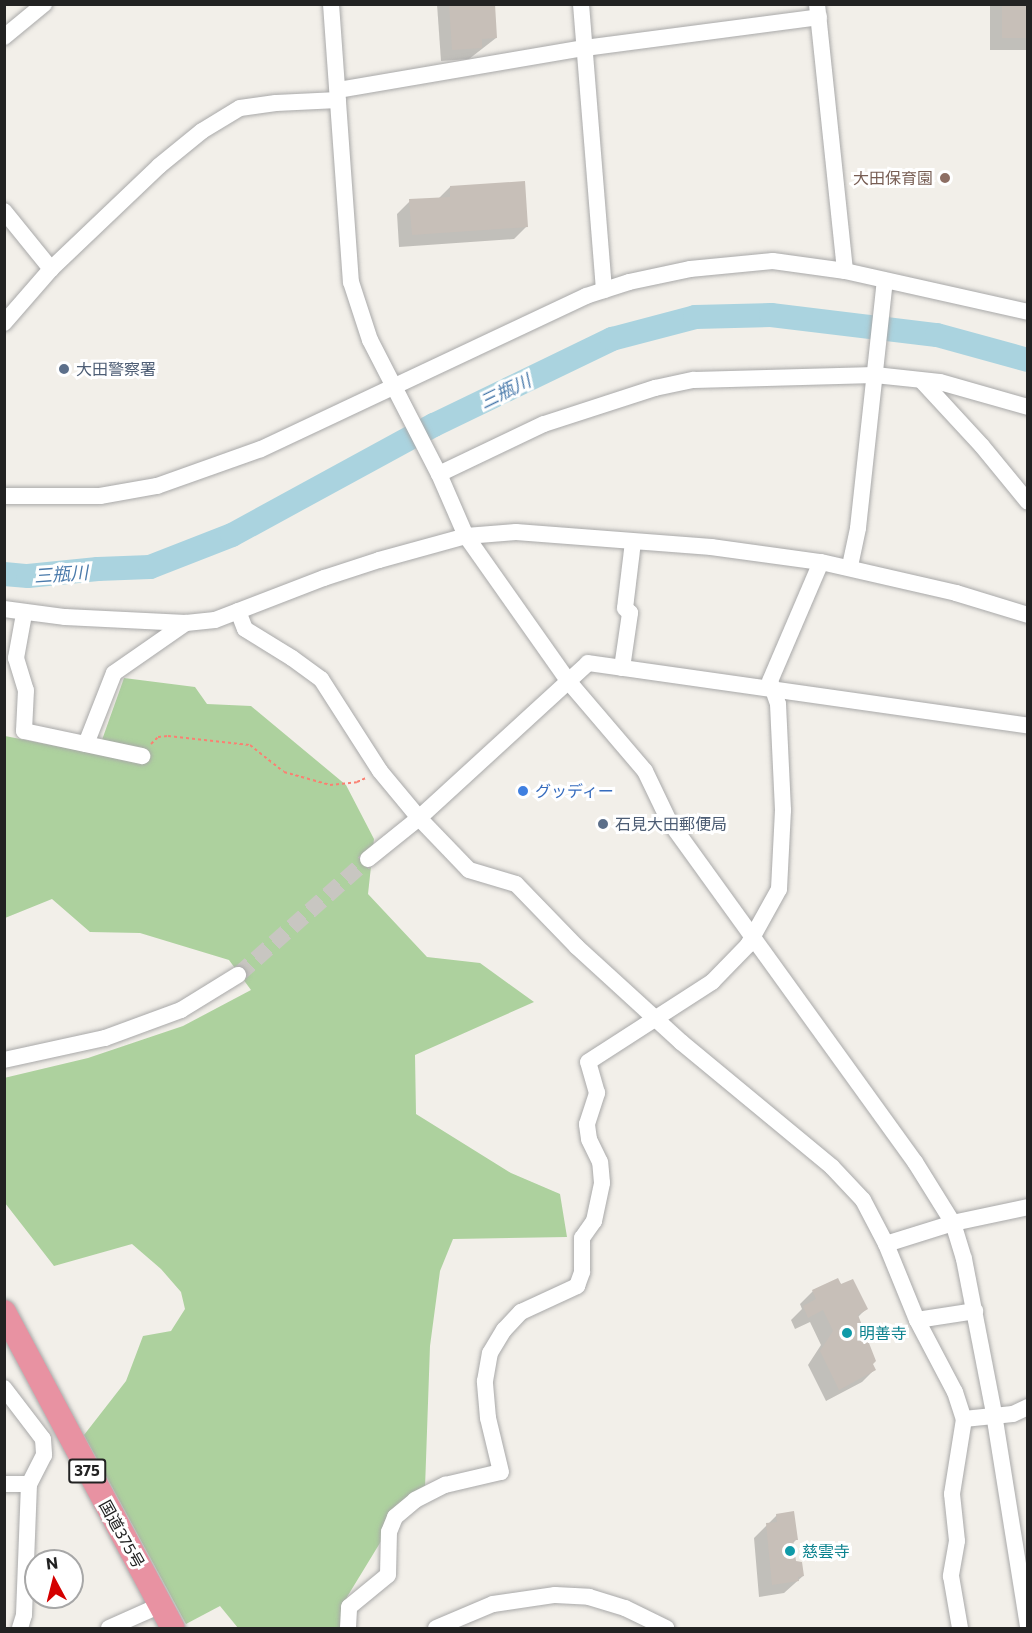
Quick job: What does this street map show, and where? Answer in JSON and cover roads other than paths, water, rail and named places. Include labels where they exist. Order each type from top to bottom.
[{"type":"highway","name":"国道375号","points":[[4,1312],[172,1629]]},
{"type":"street","points":[[4,37],[45,4]]},
{"type":"street","points":[[331,4],[351,282],[370,340],[439,474],[466,536],[569,682],[645,771],[669,821],[915,1162],[953,1223],[964,1259],[975,1311],[1028,1626]]},
{"type":"street","points":[[581,4],[604,290]]},
{"type":"street","points":[[4,323],[51,268],[159,166],[202,131],[240,108],[338,95],[585,48],[818,11],[845,271]]},
{"type":"street","points":[[4,211],[51,268]]},
{"type":"street","points":[[4,496],[100,496],[157,486],[261,449],[570,303],[604,290],[690,269],[773,261],[845,271],[884,285],[1028,312]]},
{"type":"street","points":[[850,566],[858,528],[884,285]]},
{"type":"street","points":[[439,474],[544,424],[655,388],[694,380],[875,368],[922,381],[940,382],[1028,407]]},
{"type":"street","points":[[922,381],[982,446],[1028,502]]},
{"type":"street","points":[[4,609],[24,614],[186,623],[215,620],[324,578],[466,536],[516,532],[746,551],[850,566],[956,593],[1028,615]]},
{"type":"street","points":[[622,668],[630,613],[625,608],[633,542]]},
{"type":"street","points":[[348,1629],[349,1607],[388,1575],[389,1532],[395,1517],[415,1500],[445,1485],[501,1472],[488,1418],[485,1382],[490,1353],[504,1330],[521,1312],[577,1286],[582,1272],[582,1238],[594,1221],[596,1212],[602,1183],[600,1162],[590,1139],[587,1124],[597,1093],[588,1062],[712,982],[748,945],[779,889],[783,810],[775,692],[770,681],[821,562]]},
{"type":"street","points":[[238,610],[245,629],[321,679],[380,771],[418,818],[469,870],[516,884],[578,947],[681,1042],[832,1167],[863,1200],[886,1244],[917,1320],[955,1392],[964,1419],[952,1494],[957,1541],[951,1576],[960,1629]]},
{"type":"street","points":[[24,614],[16,658],[26,690],[24,731],[142,756]]},
{"type":"street","points":[[86,744],[114,673],[186,623]]},
{"type":"street","points":[[368,859],[418,818],[588,663],[775,692],[1028,726]]},
{"type":"street","points":[[4,1060],[105,1038],[182,1010],[238,975]]},
{"type":"street","points":[[886,1244],[953,1223],[1028,1207]]},
{"type":"street","points":[[917,1320],[975,1311]]},
{"type":"street","points":[[4,1388],[43,1439],[44,1455],[29,1484],[24,1616],[20,1629]]},
{"type":"street","points":[[964,1419],[994,1414],[1013,1414],[1028,1407]]},
{"type":"street","points":[[4,1484],[29,1484]]},
{"type":"street","points":[[436,1629],[493,1604],[555,1595],[589,1598],[626,1608],[666,1629]]},
{"type":"street","points":[[109,1629],[160,1605]]},
{"type":"waterway","name":"三瓶川","points":[[4,574],[28,576],[98,569],[150,567],[232,535],[434,425],[612,339],[695,317],[771,315],[937,335],[1028,360]]},
{"type":"tunnel","points":[[238,975],[368,859]]},
{"type":"place","name":"大田保育園","points":[[945,178]]},
{"type":"place","name":"大田警察署","points":[[64,369]]},
{"type":"place","name":"グッディー","points":[[523,791]]},
{"type":"place","name":"石見大田郵便局","points":[[603,824]]},
{"type":"place","name":"明善寺","points":[[847,1333]]},
{"type":"place","name":"慈雲寺","points":[[790,1551]]}]
